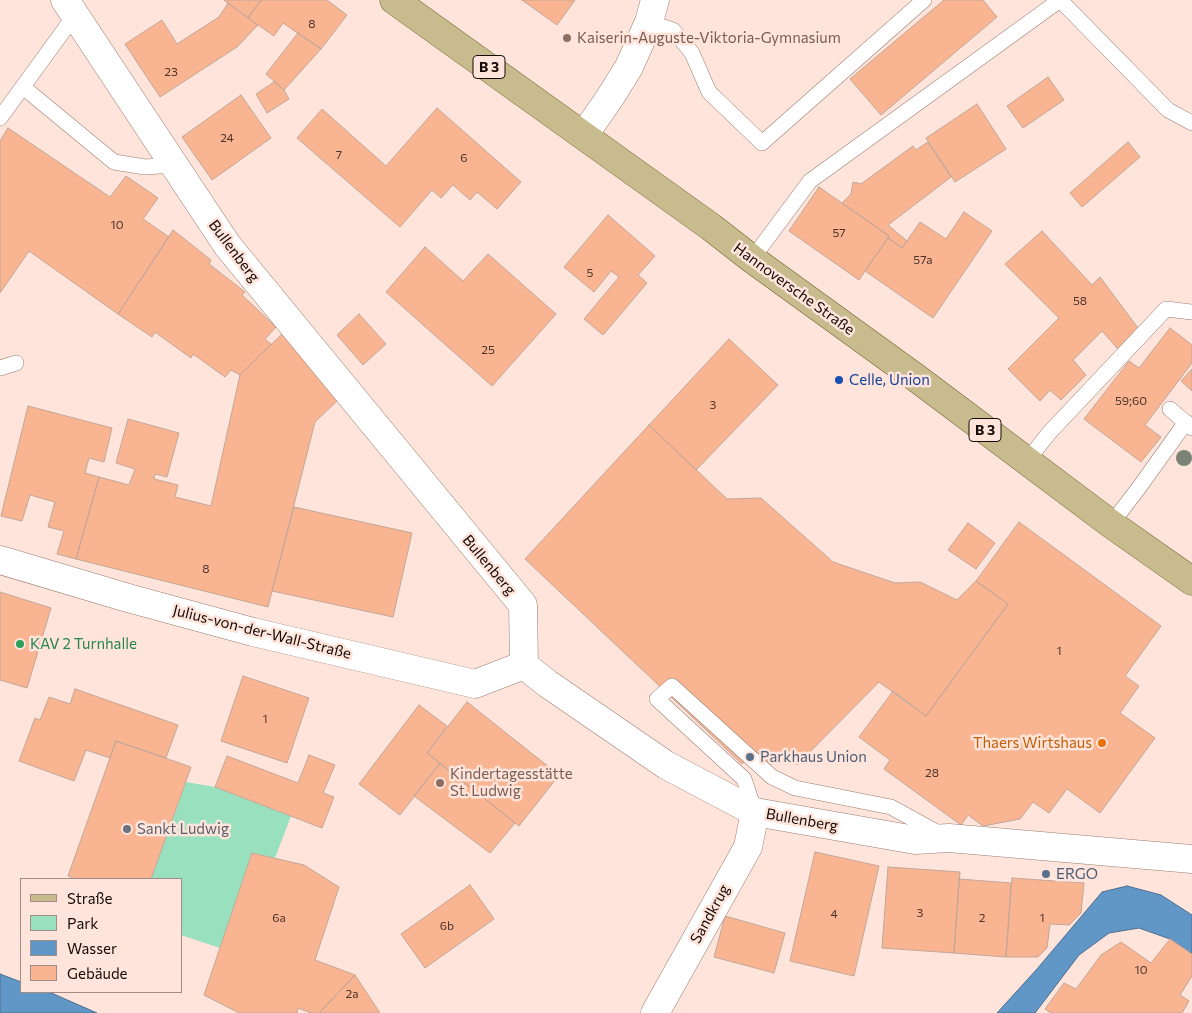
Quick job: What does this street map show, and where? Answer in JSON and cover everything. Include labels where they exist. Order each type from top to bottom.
[{"type":"main road","name":"Hannoversche Straße","points":[[394,0],[711,227],[915,377],[1026,462],[1192,581]]},
{"type":"street","name":"Bullenberg","points":[[70,8],[227,245],[523,605],[524,665],[548,684],[666,766],[755,812],[915,840],[949,838],[1192,859]]},
{"type":"street","points":[[584,135],[629,67],[652,11]]},
{"type":"street","name":"Julius-von-der-Wall-Straße","points":[[0,560],[252,632],[475,684],[524,665]]},
{"type":"street","name":"Sandkrug","points":[[655,1013],[748,847],[755,812]]},
{"type":"lane","points":[[652,11],[673,30],[692,53],[709,92],[762,144],[924,0]]},
{"type":"lane","points":[[752,259],[810,181],[1060,0],[1168,110],[1192,123]]},
{"type":"lane","points":[[0,118],[23,87],[70,8]]},
{"type":"lane","points":[[23,87],[114,162],[145,168],[174,165]]},
{"type":"lane","points":[[1026,462],[1049,433],[1166,309],[1192,312]]},
{"type":"lane","points":[[0,368],[16,363]]},
{"type":"lane","points":[[1111,524],[1189,425],[1170,409]]},
{"type":"lane","points":[[755,812],[744,779],[657,700],[672,686],[772,777],[796,788],[891,807],[949,838]]},
{"type":"green space","points":[[186,782],[215,787],[291,816],[275,858],[252,853],[220,948],[182,935],[182,878],[151,878]]},
{"type":"water","points":[[1127,886],[1161,895],[1192,915],[1192,954],[1170,939],[1139,928],[1109,933],[1079,955],[1035,1013],[997,1013],[1102,892]]},
{"type":"water","points":[[0,974],[20,982],[20,993],[51,993],[97,1013],[0,1013]]},
{"type":"building","points":[[224,0],[261,0],[248,18]]},
{"type":"building","points":[[261,0],[327,0],[347,15],[321,49],[283,23],[274,36],[248,18]]},
{"type":"building","points":[[522,0],[575,0],[557,25]]},
{"type":"building","points":[[944,0],[983,0],[997,17],[881,115],[850,79]]},
{"type":"building","points":[[228,3],[258,25],[237,47],[160,97],[125,44],[162,20],[177,44],[219,17]]},
{"type":"building","points":[[298,33],[321,49],[284,90],[266,74]]},
{"type":"building","points":[[1048,77],[1064,100],[1023,128],[1007,106]]},
{"type":"building","points":[[274,82],[284,90],[289,99],[267,113],[256,94]]},
{"type":"building","points":[[241,95],[271,138],[212,180],[182,137]]},
{"type":"building","points":[[977,104],[1006,149],[955,182],[926,138]]},
{"type":"building","points":[[437,108],[521,182],[497,209],[477,192],[470,200],[453,185],[441,198],[432,190],[400,227],[297,138],[322,109],[386,166]]},
{"type":"building","points":[[8,128],[110,197],[126,176],[158,198],[143,219],[169,237],[118,314],[29,251],[0,293],[0,141]]},
{"type":"building","points":[[928,142],[951,177],[888,225],[907,241],[902,248],[888,238],[889,236],[842,203],[851,194],[853,182],[861,184],[913,146],[916,150]]},
{"type":"building","points":[[1128,142],[1140,157],[1082,207],[1070,193]]},
{"type":"building","points":[[819,187],[889,236],[859,280],[789,231]]},
{"type":"building","points":[[964,212],[992,231],[933,318],[865,271],[888,238],[902,248],[920,222],[946,239]]},
{"type":"building","points":[[608,215],[655,256],[638,275],[647,283],[603,335],[584,319],[619,277],[611,271],[594,292],[564,267]]},
{"type":"building","points":[[173,230],[211,260],[209,264],[245,292],[242,295],[276,327],[265,339],[271,344],[240,375],[231,370],[225,377],[193,354],[191,358],[155,332],[152,337],[118,314]]},
{"type":"building","points":[[1042,231],[1092,285],[1100,277],[1138,328],[1118,349],[1102,331],[1073,360],[1086,375],[1061,400],[1050,390],[1040,401],[1008,369],[1059,318],[1005,264]]},
{"type":"building","points":[[425,247],[463,281],[488,254],[556,314],[492,386],[386,292]]},
{"type":"building","points":[[359,314],[386,344],[363,365],[337,335]]},
{"type":"building","points":[[1170,328],[1192,345],[1192,363],[1145,425],[1161,437],[1141,462],[1084,419],[1129,361],[1139,368]]},
{"type":"building","points":[[284,332],[338,400],[315,422],[268,607],[76,559],[99,477],[129,485],[135,469],[116,463],[128,419],[179,433],[167,477],[155,474],[154,479],[178,485],[175,497],[211,506],[240,375]]},
{"type":"building","points":[[729,339],[778,385],[696,470],[649,425]]},
{"type":"building","points":[[1192,369],[1192,391],[1181,381]]},
{"type":"building","points":[[28,406],[112,428],[104,462],[89,458],[85,473],[99,477],[76,559],[57,554],[64,531],[48,527],[55,502],[30,495],[22,521],[1,516]]},
{"type":"building","points":[[649,425],[727,499],[761,498],[833,562],[895,583],[920,582],[957,600],[976,581],[1008,604],[926,716],[879,682],[797,765],[785,752],[771,765],[755,751],[742,764],[525,559]]},
{"type":"building","points":[[294,507],[412,533],[393,617],[272,591]]},
{"type":"building","points":[[1019,522],[1161,626],[1125,676],[1139,686],[1120,713],[1155,738],[1100,813],[1067,789],[1049,813],[1033,802],[1020,819],[983,826],[968,815],[961,825],[884,769],[890,760],[859,737],[893,691],[926,716],[1008,604],[976,581]]},
{"type":"building","points":[[968,523],[995,543],[976,569],[948,550]]},
{"type":"building","name":"KAV 2 Turnhalle","points":[[0,592],[51,608],[27,688],[0,680]]},
{"type":"building","points":[[243,676],[309,698],[287,763],[221,741]]},
{"type":"building","points":[[75,689],[178,725],[166,758],[116,741],[110,758],[86,750],[74,781],[19,761],[35,718],[40,720],[49,697],[70,704]]},
{"type":"building","points":[[467,702],[559,775],[519,826],[427,753]]},
{"type":"building","points":[[419,705],[447,726],[427,753],[440,763],[400,815],[359,784]]},
{"type":"building","name":"Sankt Ludwig","points":[[116,741],[191,767],[151,878],[73,878],[68,876]]},
{"type":"building","points":[[309,755],[335,765],[323,793],[334,797],[322,828],[215,787],[227,756],[298,783]]},
{"type":"building","points":[[440,763],[515,823],[490,853],[414,796]]},
{"type":"building","points":[[815,852],[879,866],[854,976],[790,961]]},
{"type":"building","points":[[252,853],[304,865],[339,887],[315,960],[355,975],[319,1013],[311,1013],[298,1008],[297,1013],[239,1013],[204,995]]},
{"type":"building","points":[[888,867],[960,872],[954,953],[882,948]]},
{"type":"building","points":[[1012,878],[1084,883],[1081,913],[1069,925],[1050,924],[1047,948],[1038,957],[1006,957]]},
{"type":"building","points":[[959,879],[1011,883],[1006,957],[954,953]]},
{"type":"building","points":[[470,885],[494,919],[425,968],[401,934]]},
{"type":"building","points":[[725,916],[785,933],[774,973],[714,957]]},
{"type":"building","points":[[1170,939],[1192,954],[1192,976],[1180,995],[1189,1001],[1182,1013],[1051,1013],[1045,1009],[1064,983],[1076,989],[1101,955],[1121,942],[1151,963]]},
{"type":"building","points":[[355,975],[380,1013],[319,1013]]},
{"type":"place","name":"Kaiserin-Auguste-Viktoria-Gymnasium","points":[[567,38]]},
{"type":"place","name":"Celle, Union","points":[[839,380]]},
{"type":"place","name":"KAV 2 Turnhalle","points":[[20,644]]},
{"type":"place","name":"Thaers Wirtshaus","points":[[1102,743]]},
{"type":"place","name":"Parkhaus Union","points":[[750,757]]},
{"type":"place","name":"Kindertagesstätte St. Ludwig","points":[[440,783]]},
{"type":"place","name":"Sankt Ludwig","points":[[127,829]]},
{"type":"place","name":"ERGO","points":[[1046,874]]}]
